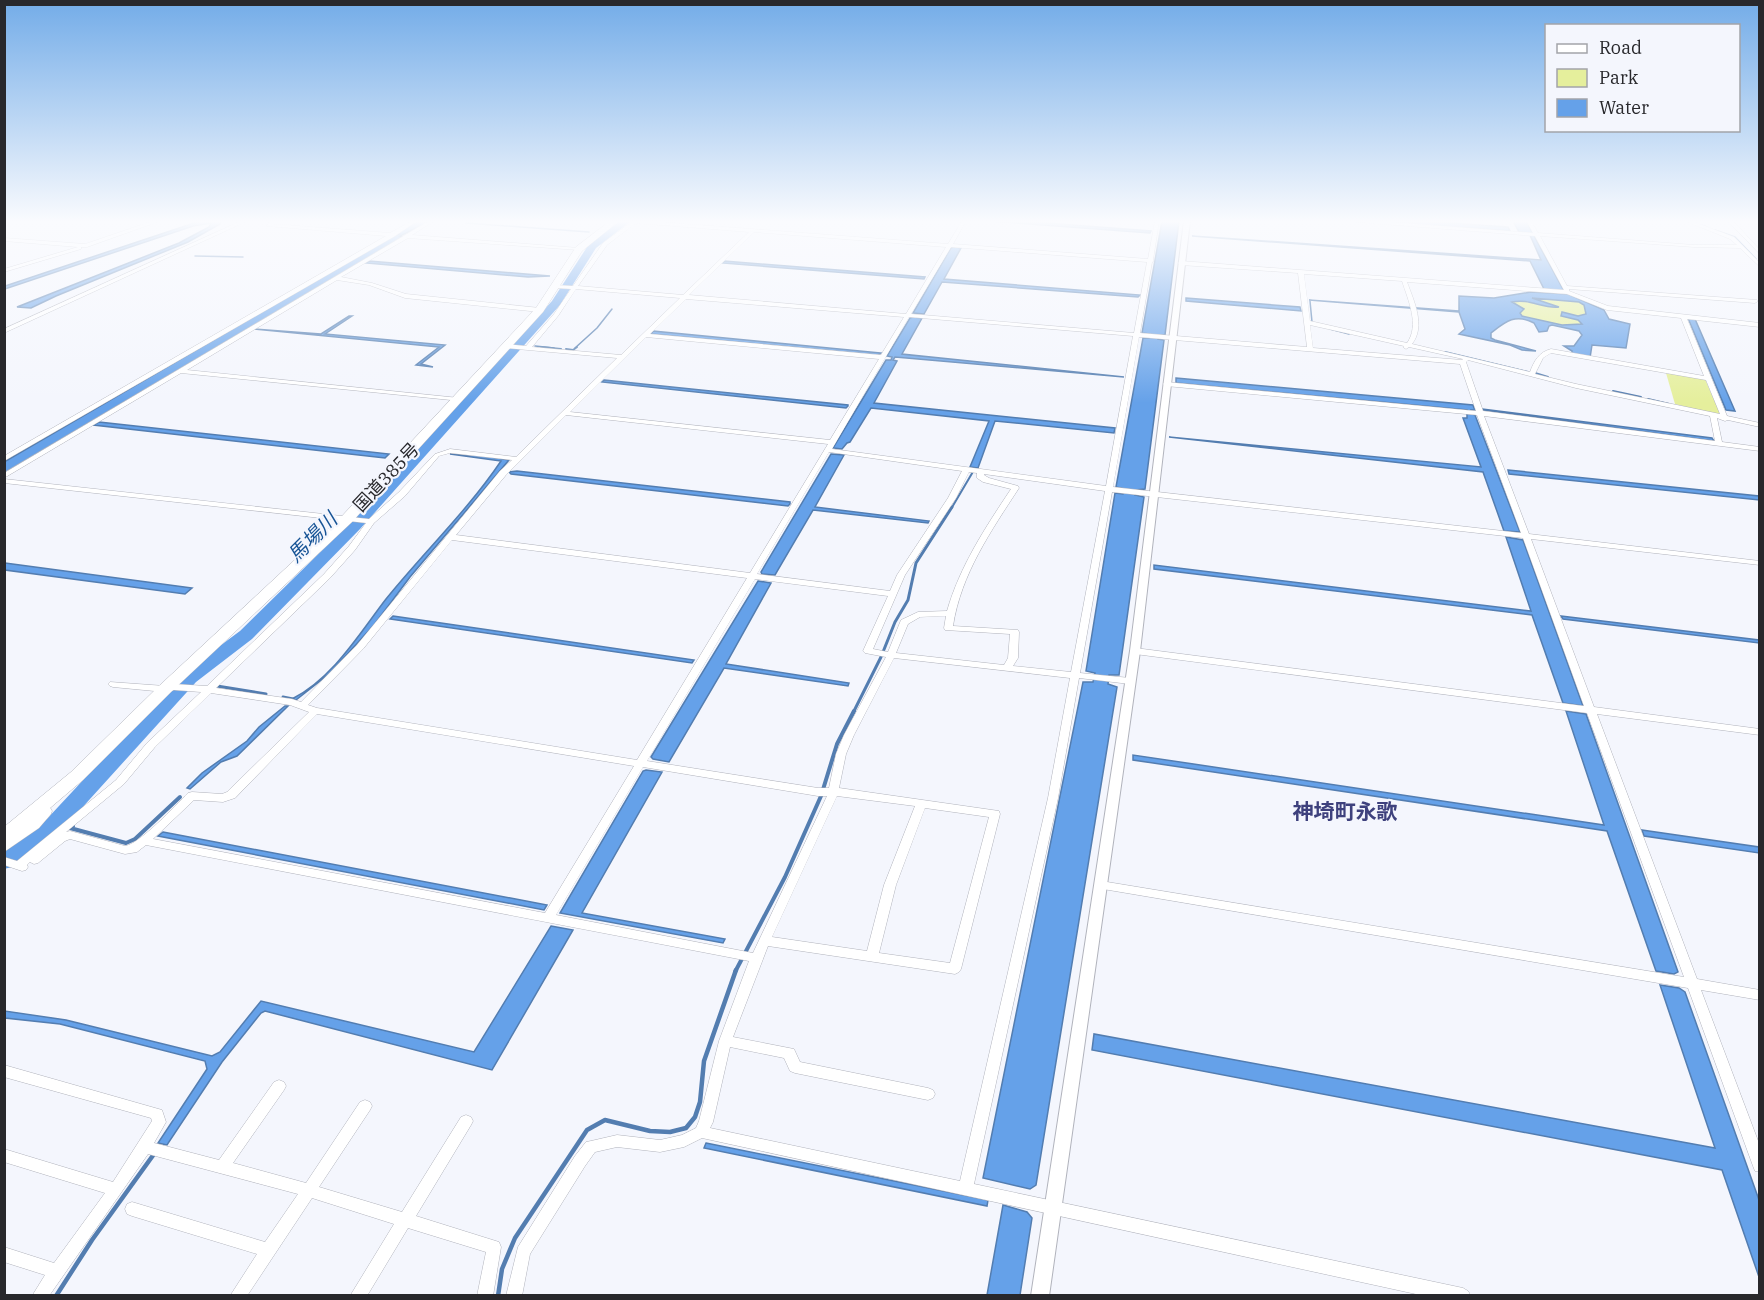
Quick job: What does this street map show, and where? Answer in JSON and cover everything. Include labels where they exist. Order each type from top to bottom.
[{"type":"highway","name":"国道385号","points":[[4,837],[77,776],[351,519],[509,347],[560,282]]},
{"type":"street","points":[[4,331],[112,282]]},
{"type":"street","points":[[4,459],[317,282]]},
{"type":"street","points":[[4,476],[330,282]]},
{"type":"street","points":[[357,282],[405,296],[540,310]]},
{"type":"street","points":[[527,348],[579,282]]},
{"type":"street","points":[[303,705],[360,647],[503,473],[701,282]]},
{"type":"street","points":[[548,918],[928,282]]},
{"type":"street","points":[[966,1188],[1053,798],[1147,282]]},
{"type":"street","points":[[1040,1296],[1135,651],[1179,282]]},
{"type":"street","points":[[1302,282],[1310,349]]},
{"type":"street","points":[[1402,357],[1403,350],[1415,335],[1413,308],[1405,282]]},
{"type":"street","points":[[1434,282],[1755,302]]},
{"type":"street","points":[[1562,282],[1567,289],[1602,307],[1760,325]]},
{"type":"street","points":[[558,286],[1402,357],[1465,360]]},
{"type":"street","points":[[1683,316],[1725,419]]},
{"type":"street","points":[[1306,322],[1576,386],[1760,425]]},
{"type":"street","points":[[645,335],[882,357]]},
{"type":"street","points":[[509,347],[622,357]]},
{"type":"street","points":[[1532,374],[1539,359],[1546,352],[1551,351],[1709,379]]},
{"type":"street","points":[[1465,360],[1473,412],[1526,537],[1760,1166]]},
{"type":"street","points":[[180,370],[459,400]]},
{"type":"street","points":[[1166,384],[1473,412],[1760,449]]},
{"type":"street","points":[[565,413],[832,442]]},
{"type":"street","points":[[1713,416],[1719,444]]},
{"type":"street","points":[[827,450],[1109,489],[1760,563]]},
{"type":"street","points":[[18,867],[120,782],[151,745],[207,689],[327,576],[352,548],[369,521],[402,494],[437,455],[444,452],[480,453],[518,459]]},
{"type":"street","points":[[974,471],[952,498],[905,568],[868,651],[1130,681]]},
{"type":"street","points":[[974,471],[986,480],[1015,488],[983,538],[949,613],[948,628],[1012,631],[1013,658],[1008,667]]},
{"type":"street","points":[[4,481],[369,521]]},
{"type":"street","points":[[451,537],[892,594]]},
{"type":"street","points":[[514,1296],[523,1252],[591,1147],[617,1141],[660,1146],[684,1141],[700,1132],[711,1106],[724,1041],[748,956],[765,941],[849,735],[885,654],[908,619],[949,613]]},
{"type":"street","points":[[1135,651],[1760,732]]},
{"type":"street","points":[[112,684],[207,689],[303,705],[315,711],[826,793],[995,814],[955,969],[765,941]]},
{"type":"street","points":[[4,861],[18,867],[28,865],[61,838],[70,835],[125,850],[133,849],[192,796],[223,798],[231,795],[315,711]]},
{"type":"street","points":[[872,957],[890,885],[921,803]]},
{"type":"street","points":[[4,848],[34,825],[47,811],[43,806]]},
{"type":"street","points":[[144,841],[748,956]]},
{"type":"street","points":[[1101,885],[1760,995]]},
{"type":"street","points":[[724,1041],[789,1053],[795,1066],[928,1094]]},
{"type":"street","points":[[4,1071],[157,1114],[159,1122],[146,1147],[40,1296]]},
{"type":"street","points":[[222,1167],[279,1086]]},
{"type":"street","points":[[238,1296],[364,1106]]},
{"type":"street","points":[[358,1296],[466,1121]]},
{"type":"street","points":[[700,1132],[1053,1206],[1462,1296]]},
{"type":"street","points":[[146,1147],[308,1190],[494,1248],[485,1296]]},
{"type":"street","points":[[4,1155],[114,1189]]},
{"type":"street","points":[[132,1209],[268,1250]]},
{"type":"street","points":[[4,1254],[56,1271]]},
{"type":"green space","points":[[1534,295],[1565,296],[1587,304],[1601,319],[1626,324],[1619,346],[1582,343],[1585,331],[1519,316],[1496,316],[1486,339],[1466,334],[1465,298],[1495,301]]},
{"type":"green space","points":[[1666,373],[1705,379],[1721,416],[1675,404]]},
{"type":"water","points":[[18,282],[27,282],[5,289],[5,286]]},
{"type":"water","points":[[81,282],[91,282],[31,308],[17,307]]},
{"type":"water","points":[[314,282],[328,282],[5,473],[4,462]]},
{"type":"water","points":[[931,282],[977,282],[1140,295],[1138,297],[942,282],[924,314],[913,313]]},
{"type":"water","points":[[1151,282],[1172,282],[1165,335],[1158,335],[1158,339],[1164,340],[1145,489],[1136,490],[1135,495],[1144,497],[1119,675],[1109,675],[1108,684],[1117,687],[1036,1185],[1030,1189],[983,1178],[1083,682],[1093,682],[1095,673],[1086,671],[1115,493],[1123,494],[1124,489],[1116,487],[1143,338],[1149,338],[1149,334],[1142,333]]},
{"type":"water","points":[[1540,282],[1559,282],[1564,291],[1544,289]]},
{"type":"water","points":[[1531,292],[1568,294],[1604,310],[1609,319],[1630,324],[1626,348],[1592,345],[1590,358],[1572,355],[1572,351],[1564,346],[1574,346],[1582,335],[1579,331],[1552,325],[1547,331],[1539,332],[1534,323],[1521,319],[1506,322],[1491,333],[1491,338],[1495,340],[1536,351],[1522,350],[1510,345],[1459,334],[1465,329],[1459,312],[1309,300],[1459,311],[1459,296],[1494,298]],"holes":[[[1532,298],[1579,302],[1584,305],[1586,314],[1578,316],[1562,312],[1561,316],[1578,320],[1582,324],[1562,325],[1522,316],[1520,313],[1524,309],[1512,302],[1524,301],[1553,307],[1559,307]]]},
{"type":"water","points":[[1186,298],[1300,307],[1301,311],[1186,301]]},
{"type":"water","points":[[352,316],[325,334],[445,345],[421,364],[433,367],[416,365],[439,347],[254,329],[321,334]]},
{"type":"water","points":[[910,318],[922,318],[902,354],[1124,377],[895,357],[893,360],[897,361],[874,403],[1115,428],[1114,433],[995,421],[978,468],[970,467],[989,421],[871,408],[850,442],[842,449],[833,448],[886,360],[891,360],[892,357],[887,356]]},
{"type":"water","points":[[1688,318],[1695,319],[1735,411],[1726,410]]},
{"type":"water","points":[[653,331],[881,353],[878,355],[651,334]]},
{"type":"water","points":[[1176,378],[1473,405],[1474,408],[1712,438],[1714,441],[1471,410],[1475,415],[1520,532],[1504,531],[1483,472],[1169,437],[1481,467],[1463,418],[1467,418],[1467,410],[1176,383]]},
{"type":"water","points":[[604,380],[848,406],[846,408],[602,382]]},
{"type":"water","points":[[99,422],[389,454],[385,458],[93,425]]},
{"type":"water","points":[[450,454],[479,455],[509,460],[410,577],[374,625],[329,674],[296,700],[292,699],[307,690],[333,667],[386,599],[474,497],[501,461]]},
{"type":"water","points":[[831,454],[844,455],[815,507],[929,521],[928,523],[813,510],[775,575],[762,574],[761,572]]},
{"type":"water","points":[[1508,470],[1759,496],[1759,500],[1509,474]]},
{"type":"water","points":[[517,471],[790,502],[790,504],[788,506],[509,472]]},
{"type":"water","points":[[1506,537],[1523,540],[1583,706],[1563,703],[1532,615],[1154,569],[1154,565],[1531,611]]},
{"type":"water","points":[[5,563],[192,588],[185,594],[5,570]]},
{"type":"water","points":[[758,581],[771,583],[726,664],[849,683],[848,686],[724,668],[669,762],[653,759],[651,757]]},
{"type":"water","points":[[393,616],[694,660],[692,663],[390,619]]},
{"type":"water","points":[[1561,616],[1759,640],[1759,643],[1563,619]]},
{"type":"water","points":[[288,706],[237,756],[221,762],[190,789],[187,788],[202,773],[247,741],[259,727]]},
{"type":"water","points":[[1566,711],[1586,714],[1678,972],[1674,974],[1656,971],[1607,831],[1133,760],[1133,755],[1604,825]]},
{"type":"water","points":[[643,771],[662,772],[582,913],[725,939],[723,943],[560,913]]},
{"type":"water","points":[[1642,830],[1759,847],[1759,853],[1644,836]]},
{"type":"water","points":[[163,832],[547,905],[544,910],[158,836]]},
{"type":"water","points":[[551,926],[573,930],[492,1070],[265,1011],[222,1062],[167,1145],[158,1143],[207,1069],[205,1061],[60,1024],[5,1018],[5,1011],[66,1020],[212,1056],[220,1052],[261,1001],[474,1052]]},
{"type":"water","points":[[1660,985],[1679,988],[1685,992],[1759,1200],[1759,1277],[1722,1170],[1092,1050],[1094,1034],[1715,1148]]},
{"type":"water","points":[[706,1143],[988,1200],[987,1206],[704,1148]]},
{"type":"water","points":[[1003,1205],[1027,1212],[1032,1218],[1020,1295],[987,1295]]},
{"type":"waterway","name":"馬場川","points":[[4,861],[53,826],[189,678],[246,635],[355,526],[556,303],[569,282]]},
{"type":"waterway","points":[[1310,301],[1312,322]]},
{"type":"waterway","points":[[575,348],[597,328],[612,309]]},
{"type":"waterway","points":[[1330,329],[1349,334]]},
{"type":"waterway","points":[[535,346],[554,348]]},
{"type":"waterway","points":[[541,347],[561,349]]},
{"type":"waterway","points":[[566,349],[573,350],[577,347]]},
{"type":"waterway","points":[[1445,352],[1528,372]]},
{"type":"waterway","points":[[1535,373],[1548,377]]},
{"type":"waterway","points":[[1613,391],[1641,397]]},
{"type":"waterway","points":[[1648,399],[1669,404]]},
{"type":"waterway","points":[[951,509],[974,470]]},
{"type":"waterway","points":[[854,711],[881,657],[895,622],[908,600],[916,563],[952,507]]},
{"type":"waterway","points":[[217,686],[266,694]]},
{"type":"waterway","points":[[283,697],[293,699]]},
{"type":"waterway","points":[[736,970],[785,877],[821,796],[837,744],[854,711]]},
{"type":"waterway","points":[[73,826],[70,828],[126,843],[135,839],[180,797]]},
{"type":"waterway","points":[[498,1296],[502,1269],[515,1238],[587,1130],[605,1120],[650,1131],[670,1132],[686,1128],[695,1117],[700,1102],[704,1061],[736,970]]},
{"type":"waterway","points":[[56,1296],[92,1240],[154,1154]]},
{"type":"district","name":"神埼町永歌","points":[[1345,811]]}]
